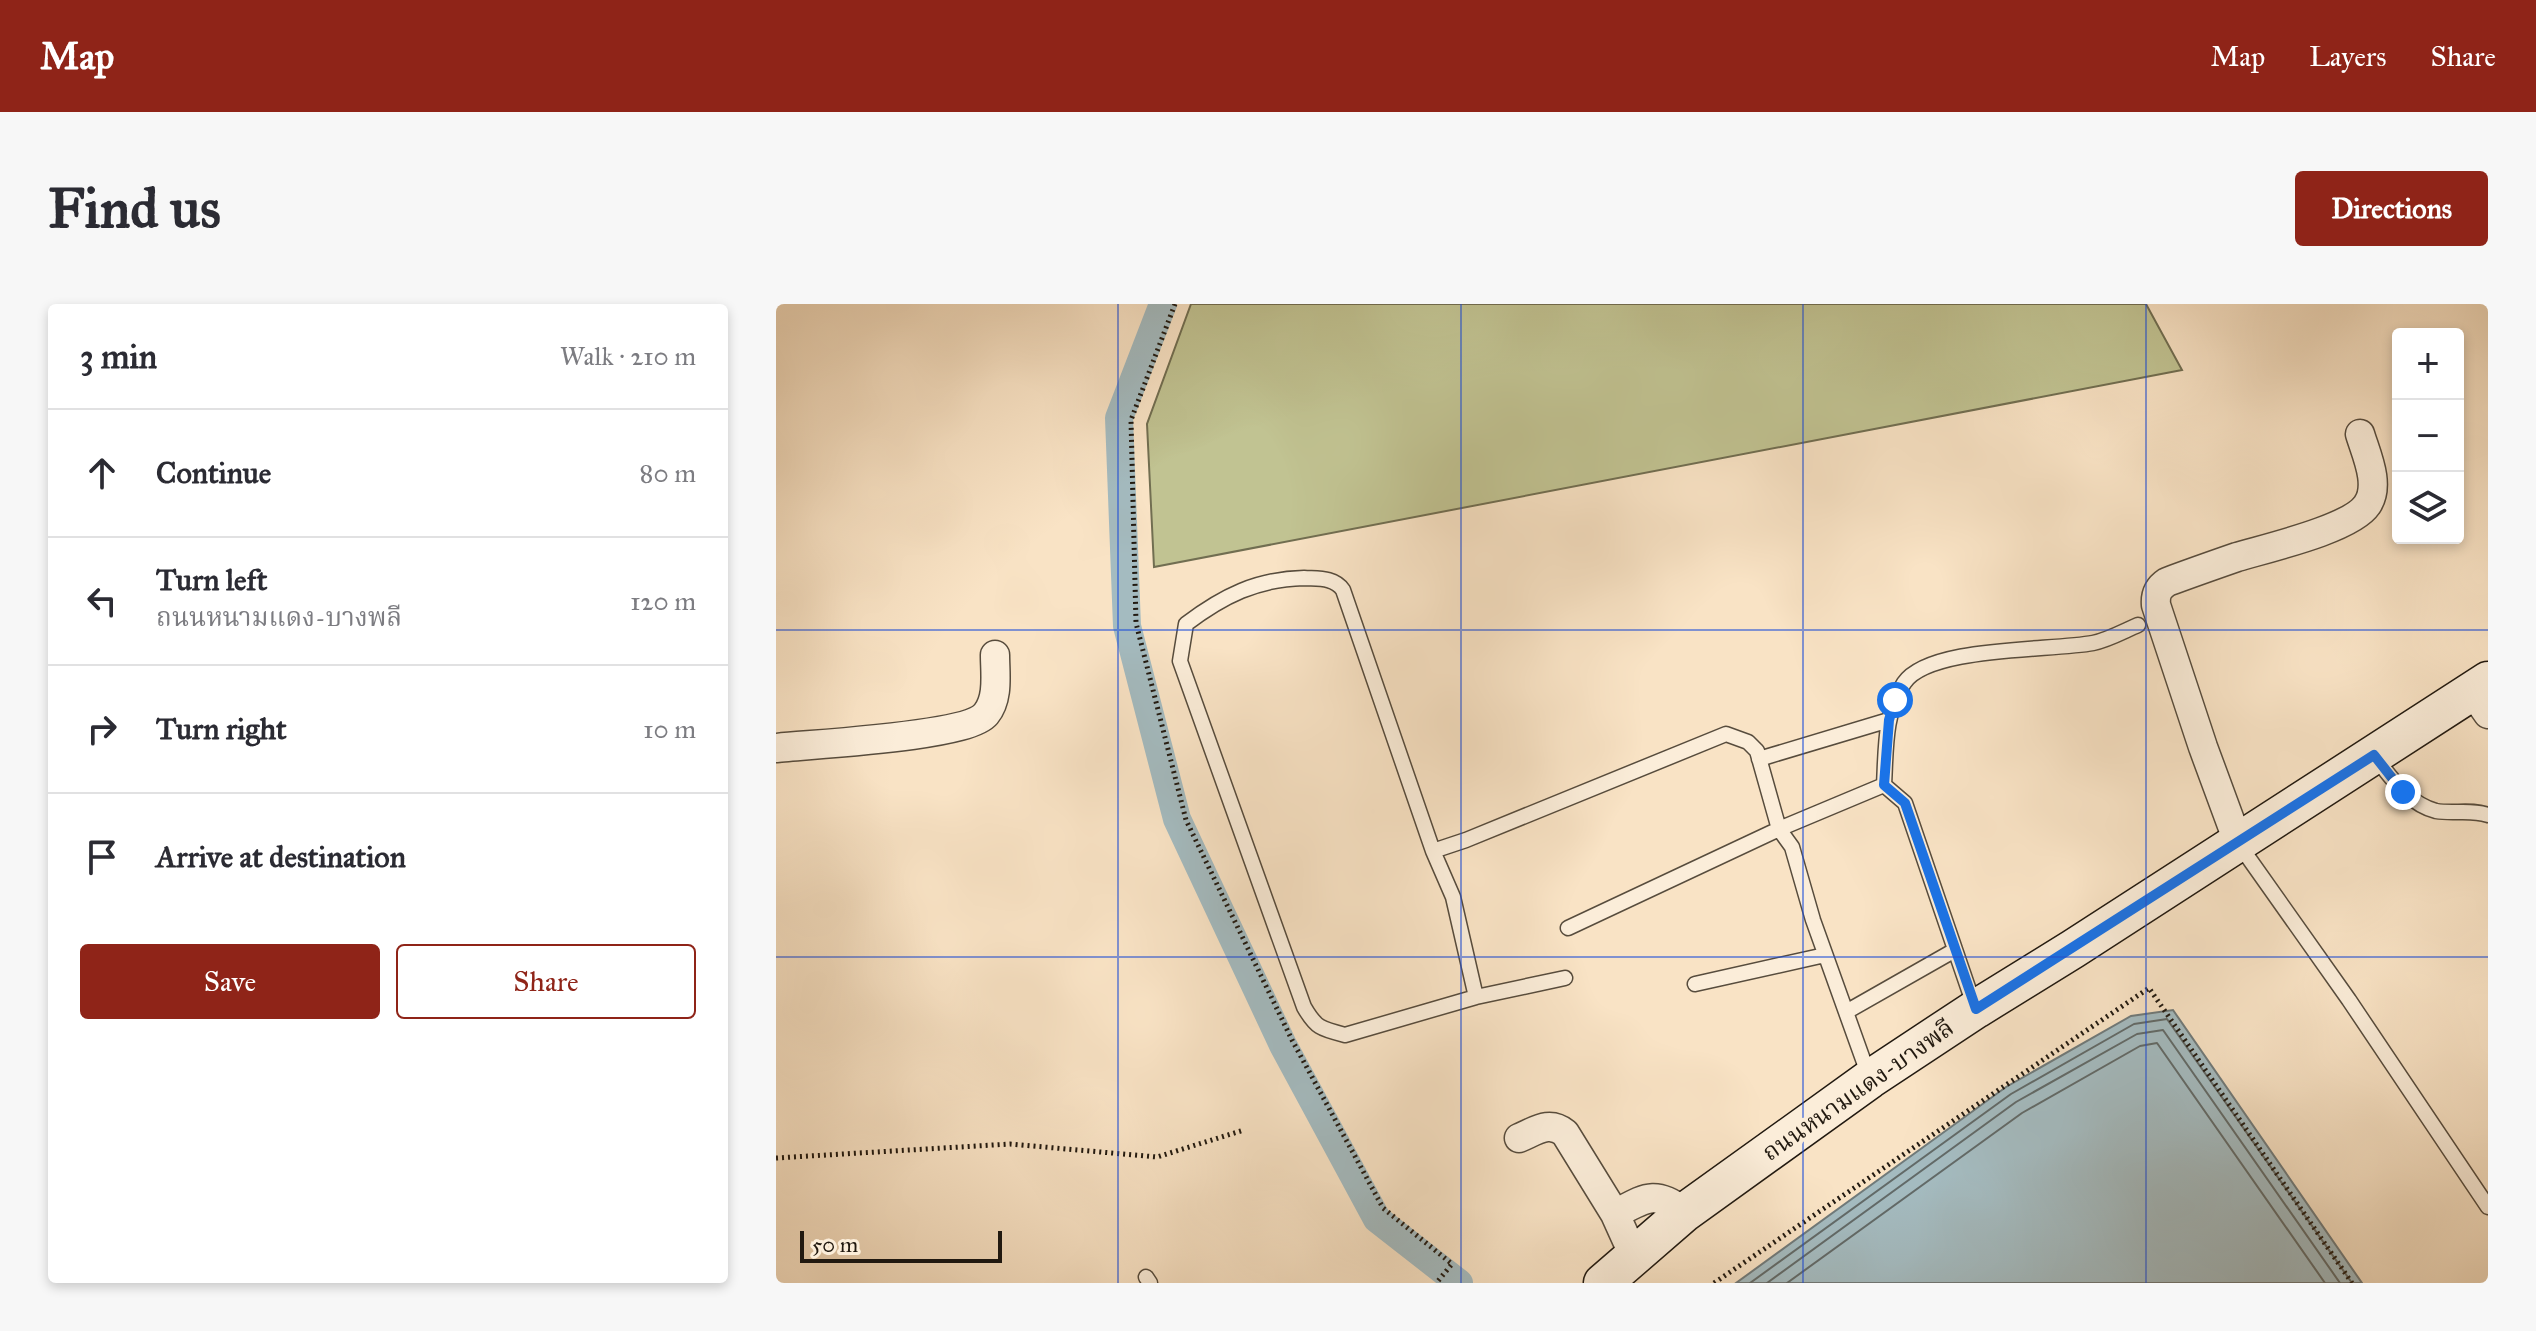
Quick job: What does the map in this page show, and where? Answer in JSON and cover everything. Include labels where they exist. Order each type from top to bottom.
[{"type":"main road","name":"ถนนหนามแดง-บางพลี","points":[[1603,1283],[1685,1212],[1870,1079],[2374,755],[2483,695]]},
{"type":"street","points":[[2238,842],[2203,747],[2155,596],[2159,587],[2167,582],[2328,529],[2356,516],[2368,504],[2372,492],[2372,477],[2360,434]]},
{"type":"street","points":[[776,748],[935,732],[969,725],[985,715],[995,695],[995,655]]},
{"type":"street","points":[[1519,1138],[1549,1125],[1557,1126],[1565,1133],[1615,1214],[1634,1256]]},
{"type":"street","points":[[1615,1214],[1655,1196],[1669,1200],[1685,1212]]},
{"type":"lane","points":[[1476,997],[1453,897],[1433,851],[1339,584],[1331,580],[1276,579],[1248,586],[1186,624],[1180,661],[1304,1007],[1314,1024],[1345,1035],[1476,997],[1565,978]]},
{"type":"lane","points":[[1884,785],[1889,720],[1895,700],[1914,673],[1965,655],[2097,642],[2138,625]]},
{"type":"lane","points":[[1759,759],[1889,720]]},
{"type":"lane","points":[[1433,851],[1726,734],[1748,742],[1757,751],[1779,829],[1792,847],[1825,955],[1870,1079]]},
{"type":"lane","points":[[2374,755],[2403,792],[2420,804],[2437,811],[2488,815]]},
{"type":"lane","points":[[1568,928],[1779,829],[1884,785]]},
{"type":"lane","points":[[1884,785],[1905,803],[1976,1009]]},
{"type":"lane","points":[[2238,842],[2488,1207]]},
{"type":"lane","points":[[1846,1012],[1955,950]]},
{"type":"lane","points":[[1695,984],[1825,955]]},
{"type":"path","points":[[1714,1283],[2149,988],[2352,1283]]},
{"type":"path","points":[[776,1158],[1010,1144],[1157,1157],[1244,1130]]},
{"type":"path","points":[[1439,1282],[1452,1264]]},
{"type":"green space","points":[[1191,304],[2146,304],[2182,370],[1154,567],[1147,424]]},
{"type":"water","points":[[2173,1010],[2362,1283],[1736,1283],[2006,1087],[2131,1016]]},
{"type":"waterway","points":[[1163,304],[1119,418],[1127,626],[1177,819],[1283,1045],[1377,1219],[1459,1283]]},
{"type":"route","points":[[1895,700],[1889,720],[1884,785],[1905,803],[1976,1009],[2374,755],[2403,792]]}]
